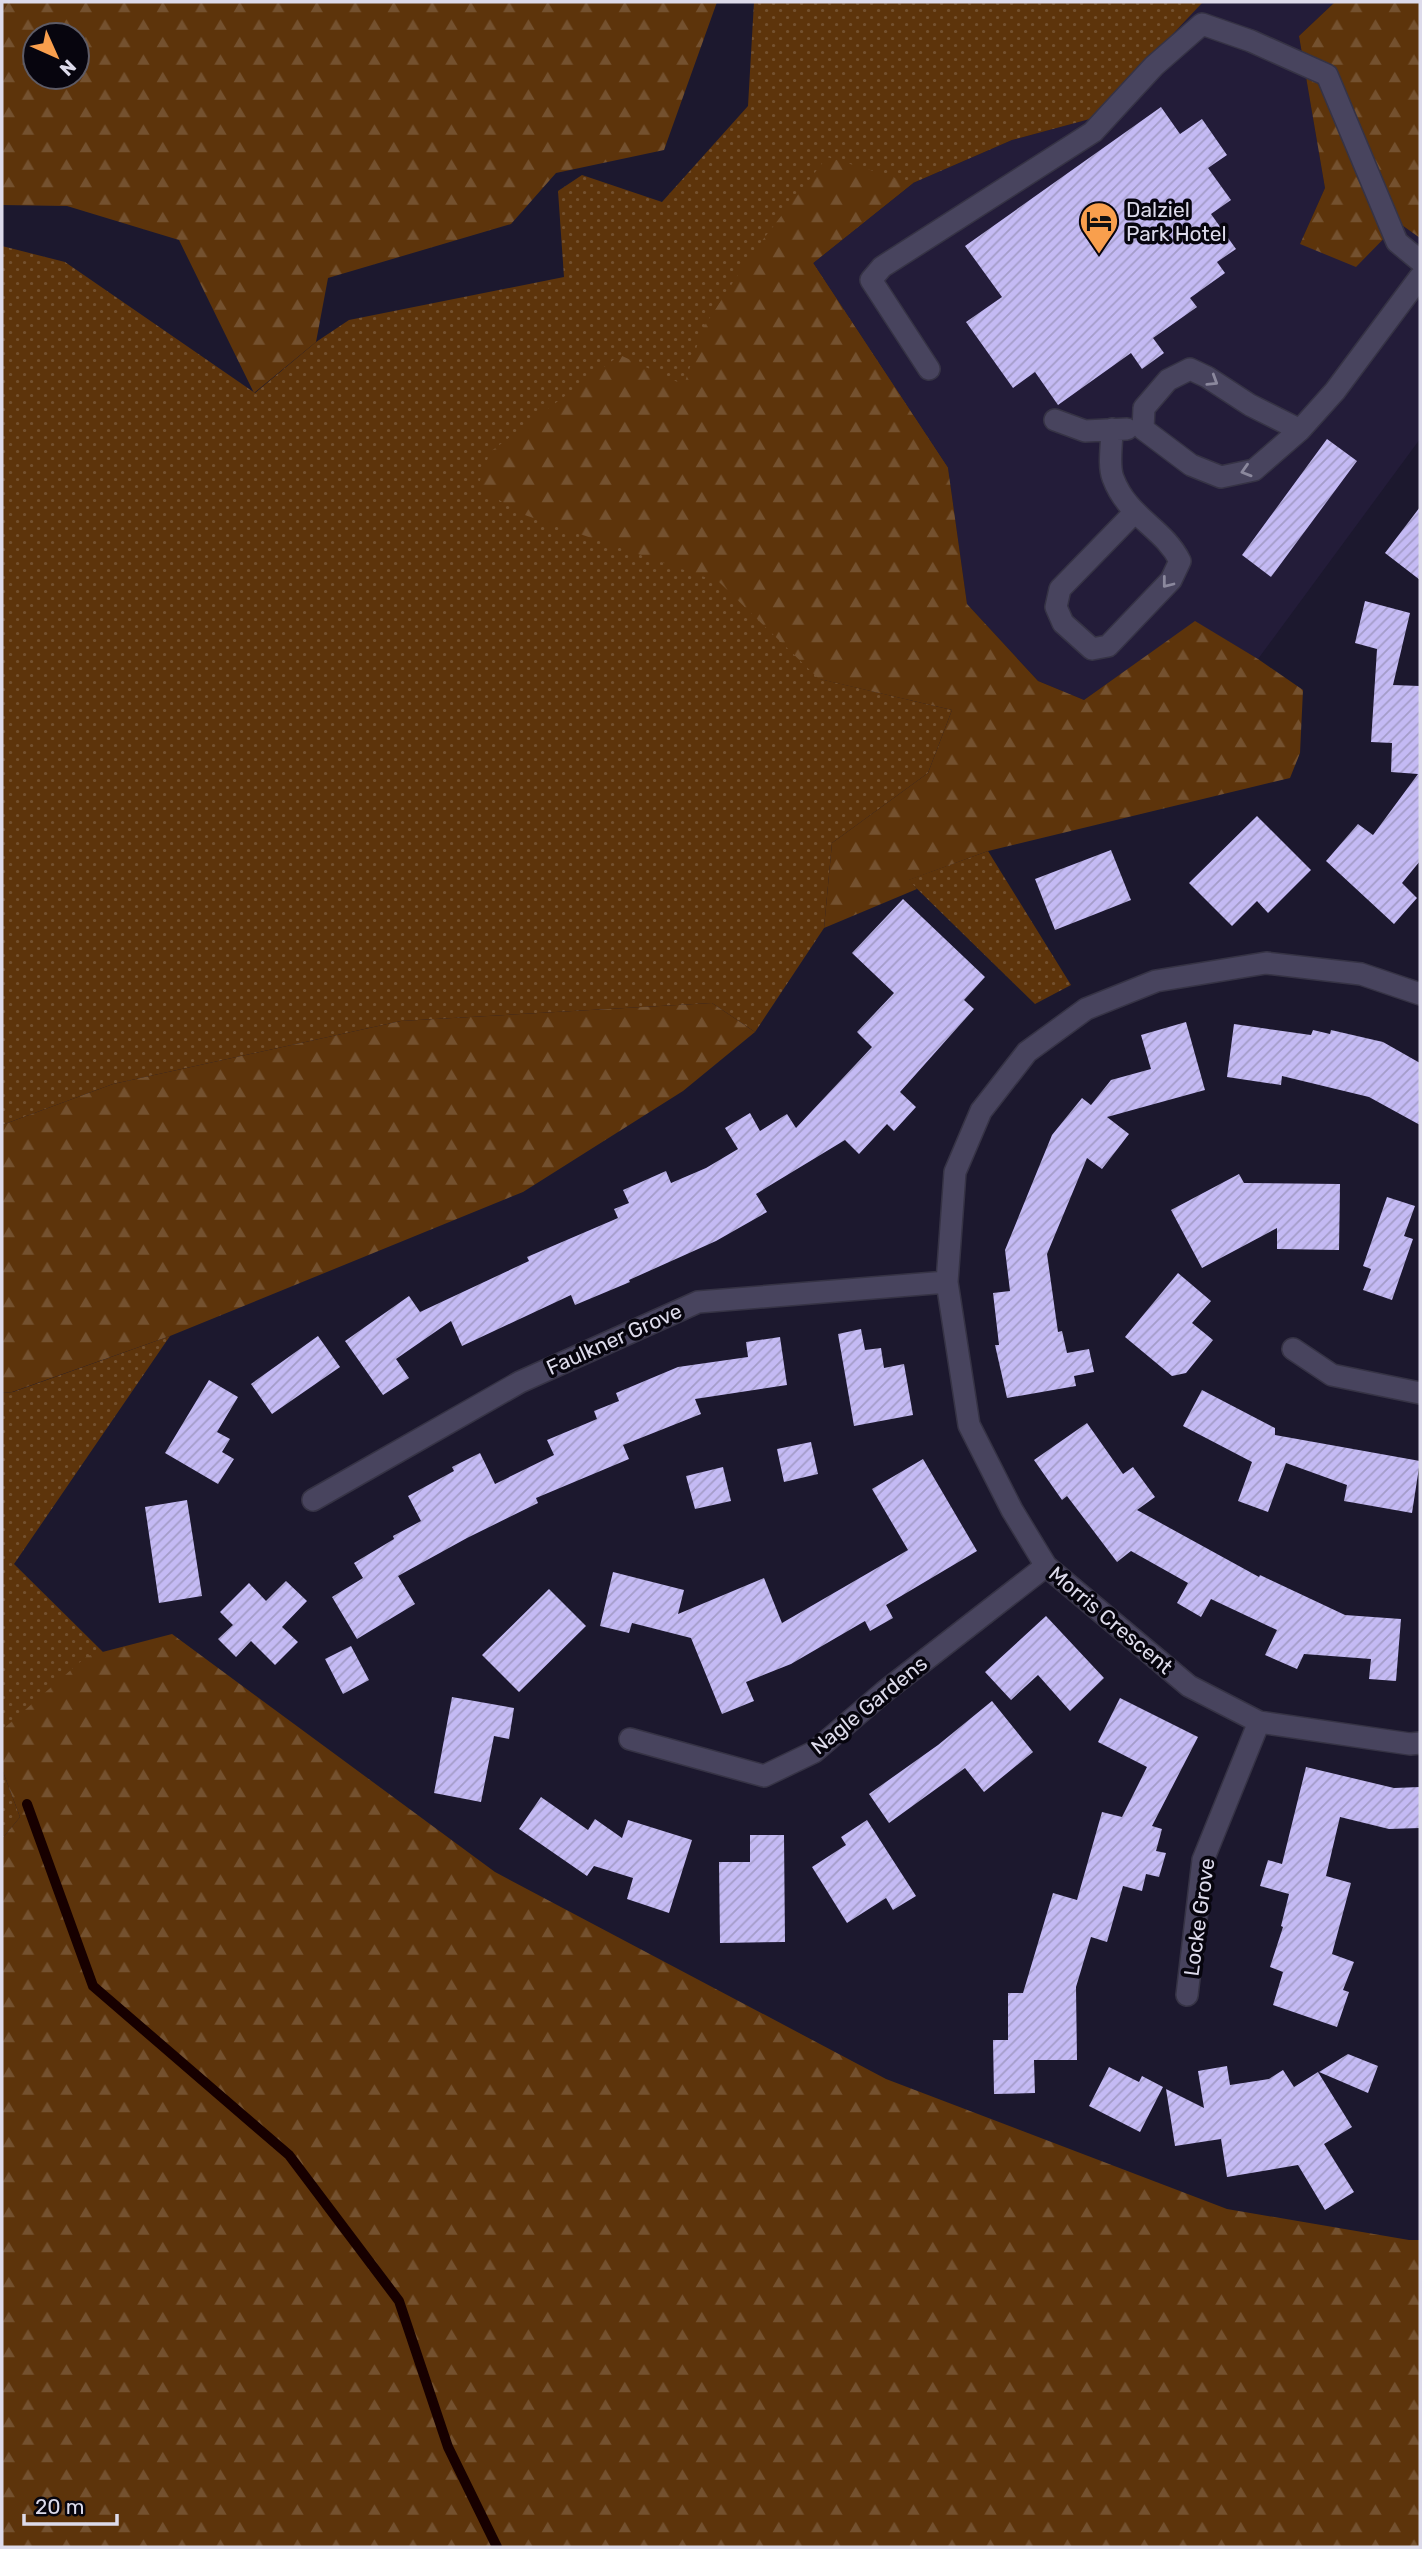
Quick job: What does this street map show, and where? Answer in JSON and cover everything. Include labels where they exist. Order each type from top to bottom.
[{"type":"street","points":[[929,369],[871,280],[881,267],[1093,132],[1154,66],[1202,24],[1251,41],[1327,75],[1397,242],[1420,261]]},
{"type":"street","points":[[1055,420],[1085,431],[1143,429],[1191,466],[1221,477],[1254,470],[1300,430],[1335,391],[1420,277]]},
{"type":"street","points":[[1143,429],[1144,408],[1168,380],[1190,369],[1250,405],[1300,430]]},
{"type":"street","points":[[1112,429],[1112,476],[1128,507],[1173,548],[1180,561],[1171,580],[1108,646],[1092,649],[1063,623],[1056,607],[1060,589],[1134,513]]},
{"type":"street","name":"Morris Crescent","points":[[1420,994],[1361,974],[1266,963],[1156,981],[1086,1009],[1027,1052],[981,1111],[955,1172],[947,1282],[969,1425],[1012,1510],[1046,1566],[1189,1686],[1259,1723],[1410,1744],[1420,1742]]},
{"type":"street","name":"Faulkner Grove","points":[[313,1500],[520,1382],[698,1301],[947,1282]]},
{"type":"street","points":[[1293,1349],[1332,1375],[1420,1393]]},
{"type":"street","name":"Nagle Gardens","points":[[630,1739],[764,1776],[814,1752],[884,1692],[1046,1566]]},
{"type":"street","name":"Locke Grove","points":[[1187,1995],[1203,1860],[1259,1723]]},
{"type":"shaded area","points":[[1203,2],[1335,2],[1299,36],[1325,188],[1300,244],[1399,223],[1420,238],[1420,439],[1258,659],[1195,622],[1084,700],[1038,681],[967,604],[948,468],[813,263],[913,183],[1012,140],[1112,113],[1132,71]]},
{"type":"green space","points":[[2,2],[717,2],[664,150],[556,173],[511,224],[328,278],[316,342],[254,393],[179,240],[67,206],[2,205]]},
{"type":"green space","points":[[754,2],[1203,2],[1135,74],[1112,113],[1012,140],[913,183],[813,263],[948,468],[820,679],[952,710],[928,773],[832,843],[824,928],[755,1032],[712,1003],[401,1021],[113,1084],[2,1125],[2,246],[65,262],[255,393],[316,342],[349,320],[564,277],[558,191],[582,175],[662,202],[748,106]]},
{"type":"green space","points":[[1335,2],[1420,2],[1420,238],[1399,223],[1356,267],[1300,244],[1325,188],[1299,36]]},
{"type":"green space","points":[[827,157],[913,183],[813,263],[948,468],[967,604],[1038,681],[1084,700],[1195,621],[1303,690],[1300,753],[1290,778],[988,851],[909,880],[917,889],[824,928],[832,843],[928,773],[952,710],[819,679],[719,582],[519,513],[478,486],[490,452],[620,355],[684,385],[703,328],[751,255]]},
{"type":"green space","points":[[988,851],[1071,985],[1035,1004],[908,880]]},
{"type":"green space","points":[[712,1003],[755,1032],[683,1091],[523,1192],[170,1336],[12,1392],[2,1393],[2,1125],[113,1084],[401,1021]]},
{"type":"green space","points":[[170,1336],[14,1564],[103,1652],[2,1731],[2,1393],[13,1392]]},
{"type":"green space","points":[[172,1634],[495,1872],[886,2079],[1227,2209],[1420,2240],[1420,2547],[2,2547],[2,1839],[20,1817],[2,1769],[2,1730],[87,1656]]},
{"type":"green space","points":[[2,1769],[20,1817],[2,1839]]},
{"type":"building","name":"Dalziel Park Hotel","points":[[1161,107],[1180,134],[1202,119],[1227,155],[1208,168],[1231,200],[1211,214],[1236,249],[1217,262],[1225,273],[1190,298],[1197,307],[1153,338],[1164,353],[1142,369],[1131,353],[1058,405],[1035,372],[1013,388],[966,322],[1002,297],[965,246]]},
{"type":"building","points":[[1327,439],[1357,461],[1271,577],[1242,555]]},
{"type":"building","points":[[1420,507],[1420,580],[1385,553]]},
{"type":"building","points":[[1365,601],[1410,613],[1393,685],[1420,686],[1420,861],[1402,883],[1417,898],[1394,924],[1326,861],[1358,824],[1373,835],[1418,774],[1391,772],[1392,743],[1371,742],[1377,649],[1355,643]]},
{"type":"building","points":[[1257,816],[1311,870],[1268,913],[1257,901],[1232,926],[1189,883]]},
{"type":"building","points":[[1111,850],[1131,900],[1055,930],[1035,879]]},
{"type":"building","points":[[903,899],[985,977],[964,1000],[974,1009],[900,1092],[916,1107],[894,1131],[887,1124],[859,1154],[845,1140],[756,1194],[767,1212],[716,1241],[629,1280],[630,1282],[575,1305],[571,1295],[462,1346],[451,1321],[396,1359],[409,1378],[383,1395],[345,1341],[409,1296],[420,1312],[529,1261],[527,1257],[618,1218],[614,1209],[629,1203],[623,1190],[666,1171],[671,1183],[706,1168],[738,1149],[725,1128],[750,1113],[760,1131],[787,1114],[796,1128],[872,1047],[857,1032],[894,993],[852,953]]},
{"type":"building","points":[[1186,1022],[1205,1090],[1107,1117],[1129,1134],[1102,1169],[1087,1158],[1047,1254],[1058,1332],[1062,1331],[1067,1353],[1089,1349],[1094,1372],[1074,1376],[1076,1386],[1007,1398],[995,1345],[999,1345],[993,1293],[1010,1291],[1005,1250],[1052,1135],[1082,1098],[1091,1105],[1111,1080],[1151,1069],[1141,1035]]},
{"type":"building","points":[[1234,1024],[1311,1035],[1313,1030],[1330,1034],[1331,1030],[1383,1042],[1420,1063],[1420,1125],[1369,1097],[1282,1076],[1281,1085],[1227,1077]]},
{"type":"building","points":[[1239,1174],[1244,1183],[1340,1184],[1339,1250],[1277,1249],[1277,1228],[1202,1268],[1171,1210]]},
{"type":"building","points":[[1387,1197],[1415,1206],[1404,1236],[1413,1239],[1392,1300],[1363,1290],[1371,1269],[1363,1266]]},
{"type":"building","points":[[1178,1273],[1211,1301],[1192,1323],[1213,1340],[1186,1373],[1172,1376],[1125,1337]]},
{"type":"building","points":[[861,1329],[865,1350],[881,1348],[884,1368],[904,1364],[913,1415],[854,1426],[838,1334]]},
{"type":"building","points":[[318,1336],[340,1367],[272,1414],[251,1384]]},
{"type":"building","points":[[780,1337],[787,1385],[695,1399],[701,1414],[623,1445],[629,1459],[536,1498],[538,1503],[398,1576],[415,1604],[357,1639],[332,1597],[363,1578],[354,1563],[394,1539],[393,1536],[421,1521],[408,1496],[454,1471],[452,1467],[480,1453],[495,1484],[554,1455],[547,1440],[597,1419],[594,1411],[619,1401],[616,1393],[678,1367],[748,1357],[746,1342]]},
{"type":"building","points":[[209,1380],[238,1397],[217,1432],[230,1439],[222,1452],[234,1459],[218,1484],[165,1453]]},
{"type":"building","points":[[1202,1390],[1275,1428],[1275,1435],[1420,1461],[1412,1513],[1344,1501],[1347,1485],[1286,1463],[1268,1512],[1238,1501],[1252,1462],[1183,1426]]},
{"type":"building","points":[[1087,1423],[1123,1474],[1133,1467],[1155,1497],[1137,1510],[1259,1577],[1260,1575],[1345,1615],[1401,1619],[1396,1681],[1369,1679],[1371,1659],[1304,1654],[1297,1669],[1265,1655],[1277,1630],[1211,1599],[1201,1617],[1177,1603],[1188,1583],[1131,1551],[1117,1562],[1067,1496],[1062,1500],[1034,1460]]},
{"type":"building","points":[[811,1442],[818,1474],[784,1482],[777,1449]]},
{"type":"building","points":[[923,1459],[977,1551],[886,1605],[893,1618],[870,1631],[865,1621],[791,1664],[746,1682],[754,1701],[722,1714],[691,1638],[632,1623],[629,1633],[600,1626],[613,1572],[684,1590],[678,1614],[764,1578],[782,1623],[908,1550],[872,1489]]},
{"type":"building","points":[[723,1467],[731,1501],[695,1509],[686,1476]]},
{"type":"building","points":[[187,1500],[202,1596],[159,1603],[145,1507]]},
{"type":"building","points":[[286,1581],[307,1601],[282,1627],[298,1642],[275,1665],[251,1641],[236,1657],[218,1639],[233,1625],[220,1612],[249,1583],[266,1601]]},
{"type":"building","points":[[549,1589],[586,1626],[519,1692],[482,1655]]},
{"type":"building","points":[[1046,1616],[1104,1678],[1070,1711],[1038,1675],[1011,1700],[985,1672]]},
{"type":"building","points":[[351,1646],[369,1680],[343,1694],[325,1659]]},
{"type":"building","points":[[452,1697],[514,1708],[509,1739],[494,1736],[481,1802],[434,1793]]},
{"type":"building","points":[[1120,1698],[1198,1737],[1152,1826],[1162,1829],[1156,1851],[1166,1853],[1159,1877],[1146,1874],[1142,1891],[1123,1886],[1107,1942],[1091,1937],[1076,1987],[1077,2060],[1034,2060],[1035,2093],[994,2094],[993,2040],[1008,2040],[1008,1993],[1023,1993],[1053,1893],[1077,1900],[1102,1812],[1122,1817],[1147,1767],[1098,1742]]},
{"type":"building","points":[[992,1701],[1033,1752],[984,1792],[965,1768],[889,1823],[869,1794],[938,1745]]},
{"type":"building","points":[[1306,1767],[1394,1788],[1420,1787],[1420,1828],[1389,1829],[1340,1817],[1326,1876],[1351,1883],[1332,1954],[1354,1962],[1343,1990],[1349,1992],[1337,2027],[1273,2005],[1283,1972],[1270,1967],[1283,1927],[1281,1926],[1289,1894],[1260,1886],[1268,1860],[1282,1864]]},
{"type":"building","points":[[541,1797],[588,1830],[595,1819],[622,1838],[628,1820],[692,1840],[669,1913],[627,1899],[633,1878],[594,1866],[587,1876],[519,1829]]},
{"type":"building","points":[[867,1820],[916,1896],[893,1910],[886,1898],[847,1923],[812,1867],[846,1845],[841,1837]]},
{"type":"building","points":[[750,1835],[784,1835],[785,1942],[720,1943],[719,1862],[750,1862]]},
{"type":"building","points":[[1348,2054],[1378,2066],[1368,2093],[1319,2072]]},
{"type":"building","points":[[1227,2066],[1230,2085],[1269,2079],[1283,2070],[1294,2087],[1318,2072],[1352,2127],[1324,2144],[1354,2192],[1325,2210],[1298,2165],[1227,2177],[1221,2139],[1175,2146],[1166,2089],[1204,2108],[1198,2071]]},
{"type":"building","points":[[1109,2067],[1139,2082],[1142,2076],[1163,2087],[1140,2132],[1089,2106]]},
{"type":"waterway","points":[[27,1804],[93,1986],[289,2155],[399,2301],[448,2447],[497,2547]]},
{"type":"place","name":"Dalziel Park Hotel","points":[[1099,255]]}]
